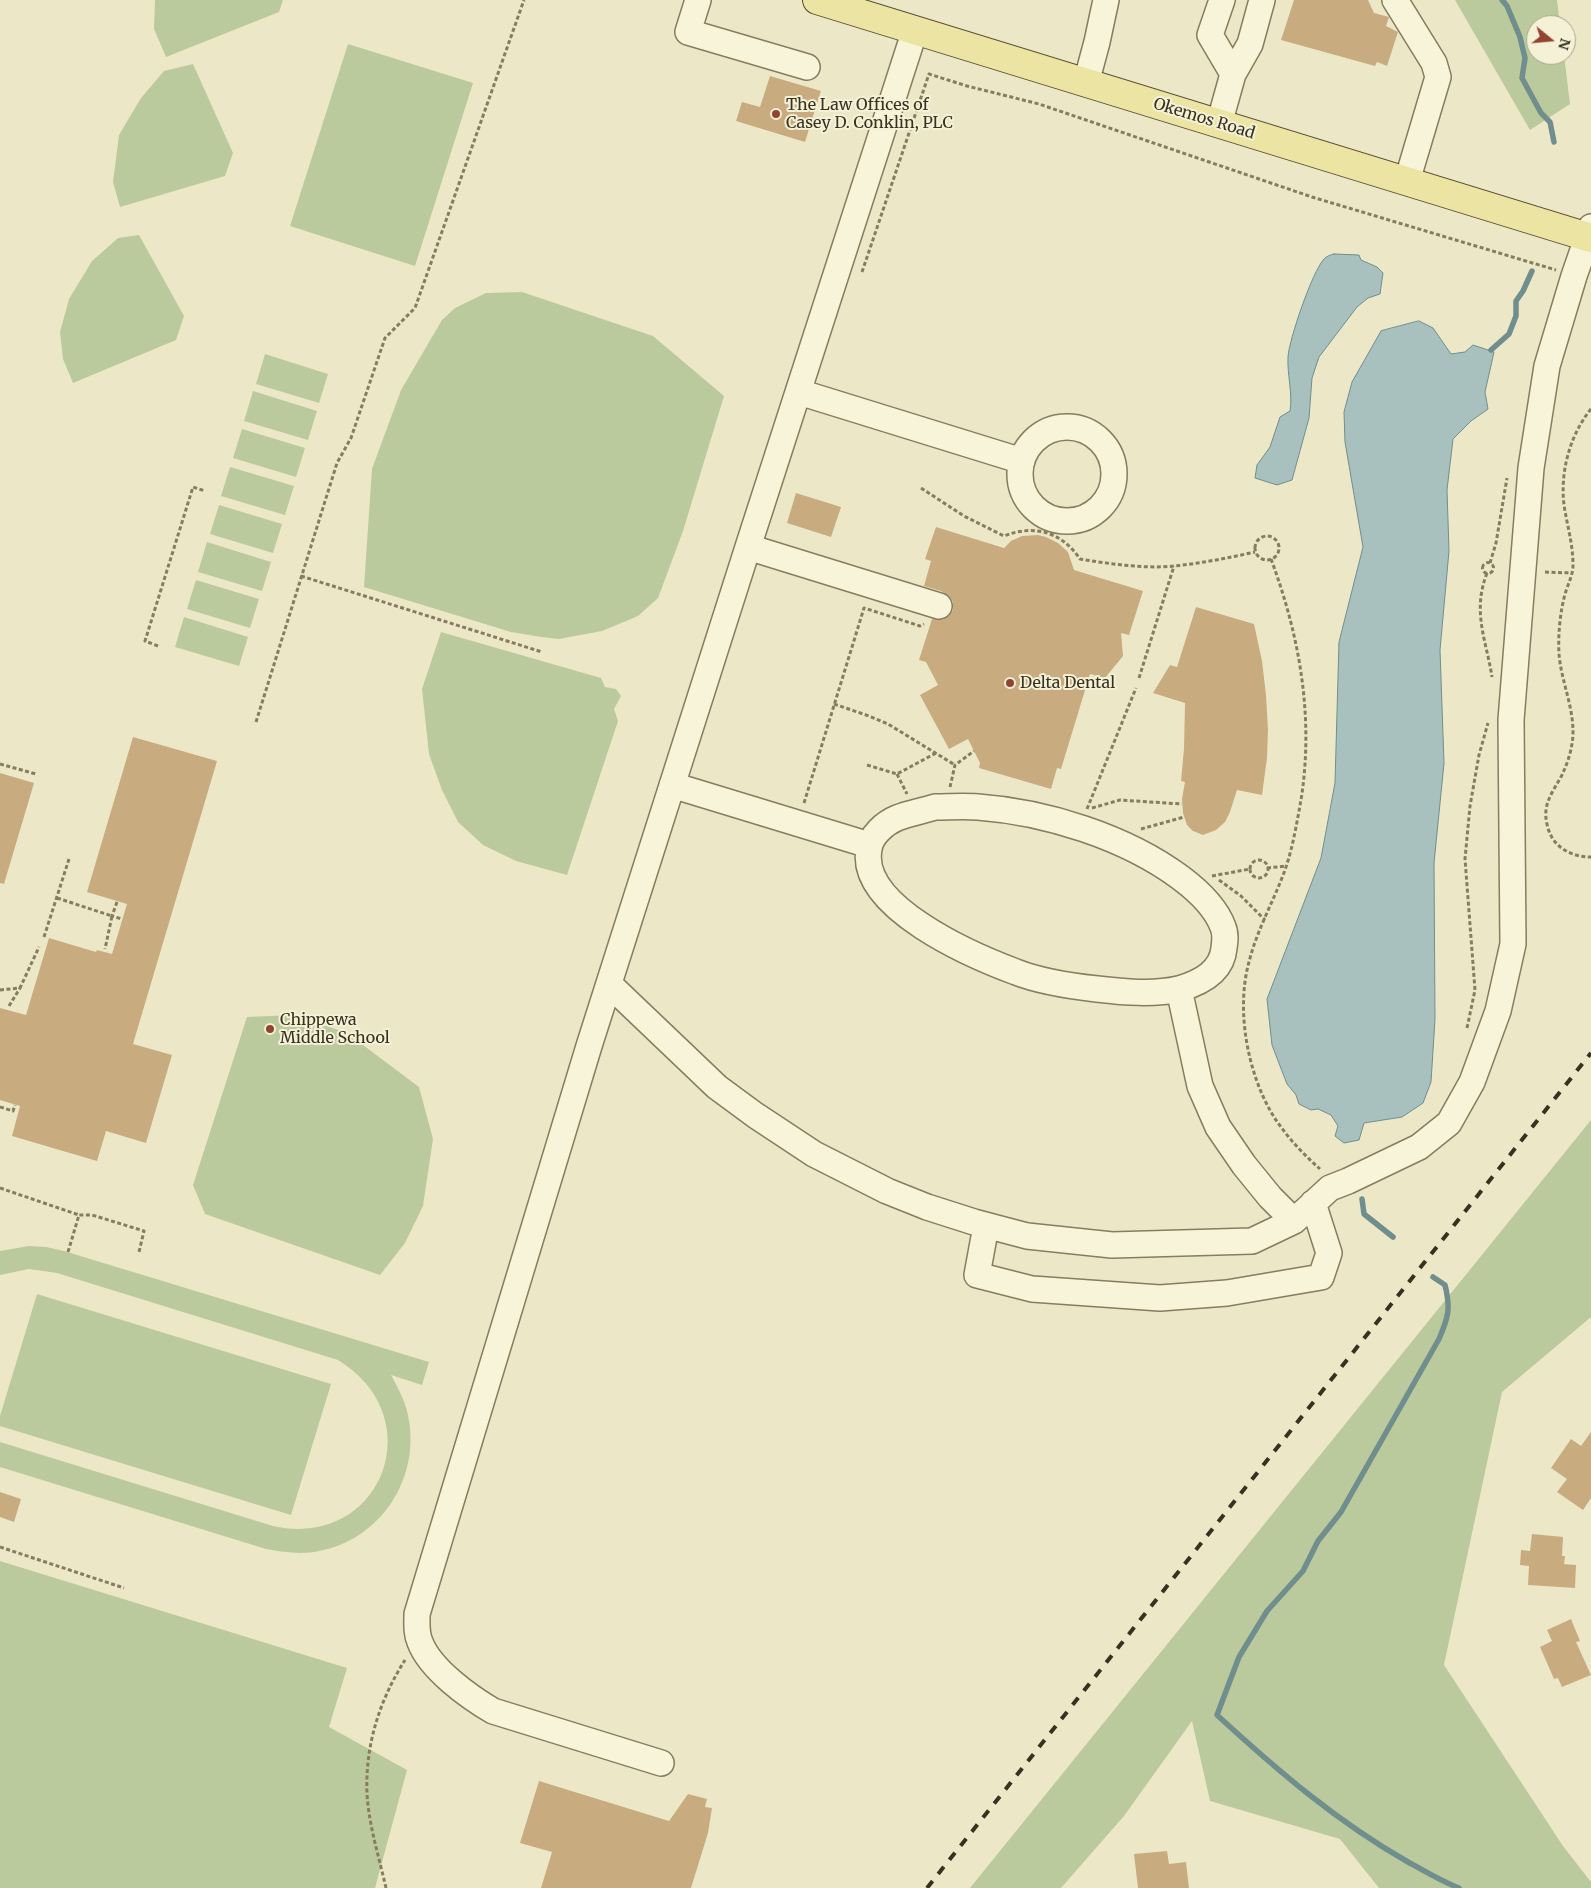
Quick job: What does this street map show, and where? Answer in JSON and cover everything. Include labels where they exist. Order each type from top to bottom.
[{"type":"main road","name":"Okemos Road","points":[[817,0],[1407,181],[1590,234]]},
{"type":"lane","points":[[698,0],[688,32],[807,68]]},
{"type":"lane","points":[[1086,83],[1106,0]]},
{"type":"lane","points":[[1222,0],[1210,35],[1233,74]]},
{"type":"lane","points":[[1219,124],[1233,74],[1250,44],[1262,0]]},
{"type":"lane","points":[[1395,0],[1434,63],[1438,77],[1407,181]]},
{"type":"lane","points":[[661,1763],[493,1711],[478,1702],[450,1681],[425,1653],[417,1629],[416,1614],[609,984],[748,547],[916,30]]},
{"type":"lane","points":[[609,984],[717,1087],[814,1154],[887,1191],[927,1207],[986,1226],[1027,1236],[1112,1245],[1252,1241],[1294,1221],[1330,1188],[1419,1147],[1449,1123],[1472,1082],[1498,1011],[1513,944],[1511,720],[1530,468],[1547,366],[1574,276],[1590,234]]},
{"type":"lane","points":[[799,392],[1022,461]]},
{"type":"lane","points":[[748,547],[933,614]]},
{"type":"lane","points":[[672,785],[869,845]]},
{"type":"lane","points":[[935,807],[977,807],[1016,811],[1058,821],[1108,838],[1146,856],[1182,878],[1207,901],[1223,927],[1225,939],[1224,954],[1214,972],[1204,979],[1179,988],[1159,991],[1117,992],[1070,986],[1018,973],[954,946],[908,917],[881,889],[872,876],[868,862],[869,845],[875,834],[896,819],[935,807]]},
{"type":"lane","points":[[1179,988],[1200,1086],[1218,1127],[1244,1165],[1270,1197],[1294,1221]]},
{"type":"lane","points":[[986,1226],[977,1276],[1032,1289],[1160,1298],[1226,1293],[1321,1278],[1329,1253],[1313,1203]]},
{"type":"path","points":[[256,722],[337,463],[351,438],[386,338],[415,308],[524,0]]},
{"type":"path","points":[[860,278],[929,74],[1039,104],[1312,197],[1559,271]]},
{"type":"path","points":[[1591,409],[1574,434],[1564,477],[1564,506],[1570,534],[1572,573],[1562,606],[1558,633],[1562,675],[1572,722],[1572,742],[1567,763],[1548,797],[1545,814],[1548,831],[1558,845],[1575,856],[1591,857]]},
{"type":"path","points":[[158,646],[145,641],[194,487],[205,491]]},
{"type":"path","points":[[921,488],[964,516],[1004,536],[1020,531],[1036,530],[1057,536],[1074,550],[1080,559],[1126,565],[1174,566],[1255,552]]},
{"type":"path","points":[[1271,536],[1278,544],[1279,550],[1277,555],[1271,559],[1262,560],[1255,552],[1256,541],[1260,537],[1271,536]]},
{"type":"path","points":[[1271,559],[1289,610],[1298,645],[1306,709],[1305,756],[1301,799],[1286,866],[1249,962],[1243,1002],[1244,1022],[1251,1060],[1270,1110],[1290,1138],[1321,1170]]},
{"type":"path","points":[[1139,678],[1174,566]]},
{"type":"path","points":[[1539,572],[1572,573]]},
{"type":"path","points":[[1487,573],[1479,607],[1492,686]]},
{"type":"path","points":[[301,576],[542,652]]},
{"type":"path","points":[[812,806],[803,803],[864,608],[920,626],[933,614]]},
{"type":"path","points":[[1087,810],[1136,688]]},
{"type":"path","points":[[834,704],[888,724],[955,765],[974,751]]},
{"type":"path","points":[[1466,1037],[1475,990],[1465,859],[1470,806],[1479,756],[1489,720]]},
{"type":"path","points":[[867,765],[897,774],[936,752]]},
{"type":"path","points":[[0,764],[36,774]]},
{"type":"path","points":[[897,774],[908,796]]},
{"type":"path","points":[[1087,810],[1120,800],[1182,804]]},
{"type":"path","points":[[1087,810],[1095,813]]},
{"type":"path","points":[[1137,831],[1184,818]]},
{"type":"path","points":[[44,937],[69,859]]},
{"type":"path","points":[[1256,860],[1264,862],[1267,868],[1262,877],[1253,876],[1250,869],[1252,863],[1256,860]]},
{"type":"path","points":[[1267,868],[1286,866]]},
{"type":"path","points":[[1212,876],[1250,869]]},
{"type":"path","points":[[57,898],[122,919]]},
{"type":"path","points":[[105,949],[117,902]]},
{"type":"path","points":[[9,1006],[20,988],[39,947]]},
{"type":"path","points":[[0,990],[20,988]]},
{"type":"path","points":[[0,1107],[13,1111],[15,1106]]},
{"type":"path","points":[[0,1188],[79,1215],[92,1215],[144,1231],[139,1252]]},
{"type":"path","points":[[68,1252],[79,1215]]},
{"type":"path","points":[[0,1547],[124,1588]]},
{"type":"path","points":[[386,1888],[370,1818],[367,1795],[370,1748],[377,1717],[393,1681],[405,1661],[420,1642]]},
{"type":"green space","points":[[155,0],[283,0],[279,12],[166,57],[154,29]]},
{"type":"green space","points":[[1455,0],[1557,0],[1559,15],[1526,15],[1526,65],[1565,65],[1570,104],[1530,130]]},
{"type":"green space","points":[[348,44],[473,83],[415,266],[290,226]]},
{"type":"green space","points":[[193,64],[233,153],[225,176],[120,207],[113,182],[119,135],[141,98],[164,71]]},
{"type":"green space","points":[[139,235],[184,316],[176,340],[73,383],[63,359],[60,332],[69,299],[92,261],[118,238]]},
{"type":"green space","points":[[522,292],[653,336],[724,396],[683,531],[658,598],[638,616],[602,631],[559,639],[511,632],[364,587],[372,469],[401,390],[442,320],[455,308],[486,293]]},
{"type":"green space","points":[[265,354],[328,374],[319,403],[256,384]]},
{"type":"green space","points":[[253,391],[317,411],[308,440],[244,421]]},
{"type":"green space","points":[[242,429],[305,448],[296,477],[233,458]]},
{"type":"green space","points":[[230,467],[294,486],[285,515],[221,496]]},
{"type":"green space","points":[[219,505],[282,524],[273,553],[210,534]]},
{"type":"green space","points":[[207,542],[271,562],[262,591],[198,572]]},
{"type":"green space","points":[[196,580],[259,599],[250,628],[187,609]]},
{"type":"green space","points":[[184,617],[248,637],[239,666],[175,647]]},
{"type":"green space","points":[[441,632],[601,678],[605,687],[616,689],[621,696],[614,709],[618,721],[567,875],[516,861],[483,845],[458,822],[442,790],[429,754],[422,689]]},
{"type":"green space","points":[[294,1015],[347,1033],[419,1087],[433,1139],[423,1206],[405,1243],[380,1275],[205,1214],[193,1185],[247,1017]]},
{"type":"green space","points":[[1591,1120],[1591,1317],[1502,1392],[1444,1665],[1563,1846],[1591,1882],[1591,1888],[1379,1888],[1340,1839],[1210,1801],[1192,1721],[1124,1816],[1061,1888],[970,1888]]},
{"type":"green space","points":[[29,1246],[64,1251],[429,1362],[422,1385],[391,1375],[406,1409],[409,1421],[410,1443],[408,1465],[401,1486],[390,1504],[376,1521],[360,1534],[341,1545],[312,1552],[286,1552],[266,1549],[0,1467],[0,1442],[273,1526],[311,1528],[342,1518],[366,1499],[382,1474],[388,1444],[383,1414],[367,1385],[338,1360],[57,1273],[29,1269],[0,1275],[0,1251]]},
{"type":"green space","points":[[37,1294],[331,1384],[291,1515],[0,1426],[0,1416]]},
{"type":"green space","points":[[0,1561],[347,1668],[329,1727],[407,1770],[375,1888],[0,1888]]},
{"type":"water","points":[[1334,254],[1359,255],[1361,260],[1377,267],[1383,273],[1380,294],[1368,298],[1357,307],[1319,357],[1312,378],[1309,418],[1292,480],[1277,485],[1255,478],[1257,465],[1270,447],[1280,417],[1290,411],[1288,357],[1292,336],[1313,277],[1325,258]]},
{"type":"water","points":[[1419,321],[1433,328],[1451,354],[1465,352],[1473,345],[1494,352],[1485,392],[1488,409],[1471,421],[1453,439],[1447,490],[1449,551],[1440,650],[1444,763],[1434,863],[1435,1019],[1431,1082],[1423,1103],[1402,1117],[1364,1123],[1359,1140],[1344,1143],[1335,1136],[1338,1126],[1331,1115],[1318,1109],[1311,1110],[1299,1104],[1296,1095],[1287,1084],[1272,1045],[1267,999],[1321,858],[1335,783],[1339,642],[1363,547],[1345,442],[1344,412],[1352,382],[1381,331]]},
{"type":"building","points":[[1294,0],[1368,0],[1374,13],[1389,17],[1386,26],[1398,32],[1387,66],[1377,62],[1375,66],[1281,40]]},
{"type":"building","name":"The Law Offices of Casey D. Conklin, PLC","points":[[770,76],[821,91],[805,142],[736,121],[742,102],[760,107]]},
{"type":"building","points":[[796,493],[841,507],[831,537],[787,523]]},
{"type":"building","name":"Delta Dental","points":[[936,527],[1004,548],[1011,541],[1022,536],[1038,535],[1046,537],[1058,543],[1068,552],[1074,570],[1143,591],[1129,635],[1121,633],[1123,656],[1105,678],[1090,674],[1061,769],[1057,768],[1051,789],[979,768],[980,763],[968,739],[949,749],[920,695],[938,685],[926,662],[919,660],[932,619],[943,620],[953,610],[953,602],[949,596],[941,591],[924,586],[931,561],[925,559]]},
{"type":"building","points":[[1196,607],[1254,624],[1262,661],[1268,730],[1267,758],[1262,795],[1237,790],[1225,822],[1216,830],[1203,835],[1193,831],[1187,825],[1183,813],[1182,799],[1185,782],[1181,781],[1185,703],[1153,693],[1170,665],[1177,667]]},
{"type":"building","points":[[133,737],[217,761],[133,1044],[172,1055],[146,1143],[106,1131],[97,1161],[12,1136],[20,1106],[0,1100],[0,1008],[26,1015],[49,938],[96,952],[97,950],[112,954],[127,904],[87,892]]},
{"type":"building","points":[[0,773],[34,783],[4,884],[0,883]]},
{"type":"building","points":[[1591,1432],[1591,1498],[1583,1510],[1557,1492],[1567,1479],[1551,1468],[1571,1439],[1581,1446]]},
{"type":"building","points":[[0,1492],[21,1499],[14,1522],[0,1517]]},
{"type":"building","points":[[1532,1534],[1563,1537],[1562,1556],[1565,1556],[1564,1564],[1576,1565],[1575,1588],[1528,1585],[1529,1566],[1520,1565],[1521,1550],[1530,1551]]},
{"type":"building","points":[[1571,1619],[1580,1641],[1576,1642],[1591,1675],[1562,1687],[1558,1678],[1554,1679],[1540,1647],[1552,1641],[1547,1630]]},
{"type":"building","points":[[539,1781],[669,1821],[688,1794],[707,1799],[705,1807],[712,1808],[708,1833],[691,1888],[541,1888],[552,1852],[520,1843]]},
{"type":"building","points":[[1167,1851],[1169,1864],[1186,1862],[1189,1888],[1138,1888],[1134,1854]]},
{"type":"waterway","points":[[1502,0],[1507,6],[1520,37],[1525,58],[1522,78],[1541,113],[1550,122],[1554,142]]},
{"type":"waterway","points":[[1491,350],[1509,334],[1516,316],[1516,301],[1532,271]]},
{"type":"waterway","points":[[1362,1199],[1364,1214],[1393,1237]]},
{"type":"waterway","points":[[1433,1277],[1445,1285],[1448,1301],[1446,1319],[1439,1339],[1341,1512],[1318,1541],[1303,1571],[1267,1611],[1239,1657],[1217,1715],[1285,1775],[1332,1812],[1408,1862],[1459,1888]]},
{"type":"railway","points":[[927,1888],[1591,1053]]},
{"type":"place","name":"The Law Offices of Casey D. Conklin, PLC","points":[[776,114]]},
{"type":"place","name":"Delta Dental","points":[[1010,683]]},
{"type":"place","name":"Chippewa Middle School","points":[[270,1029]]}]
